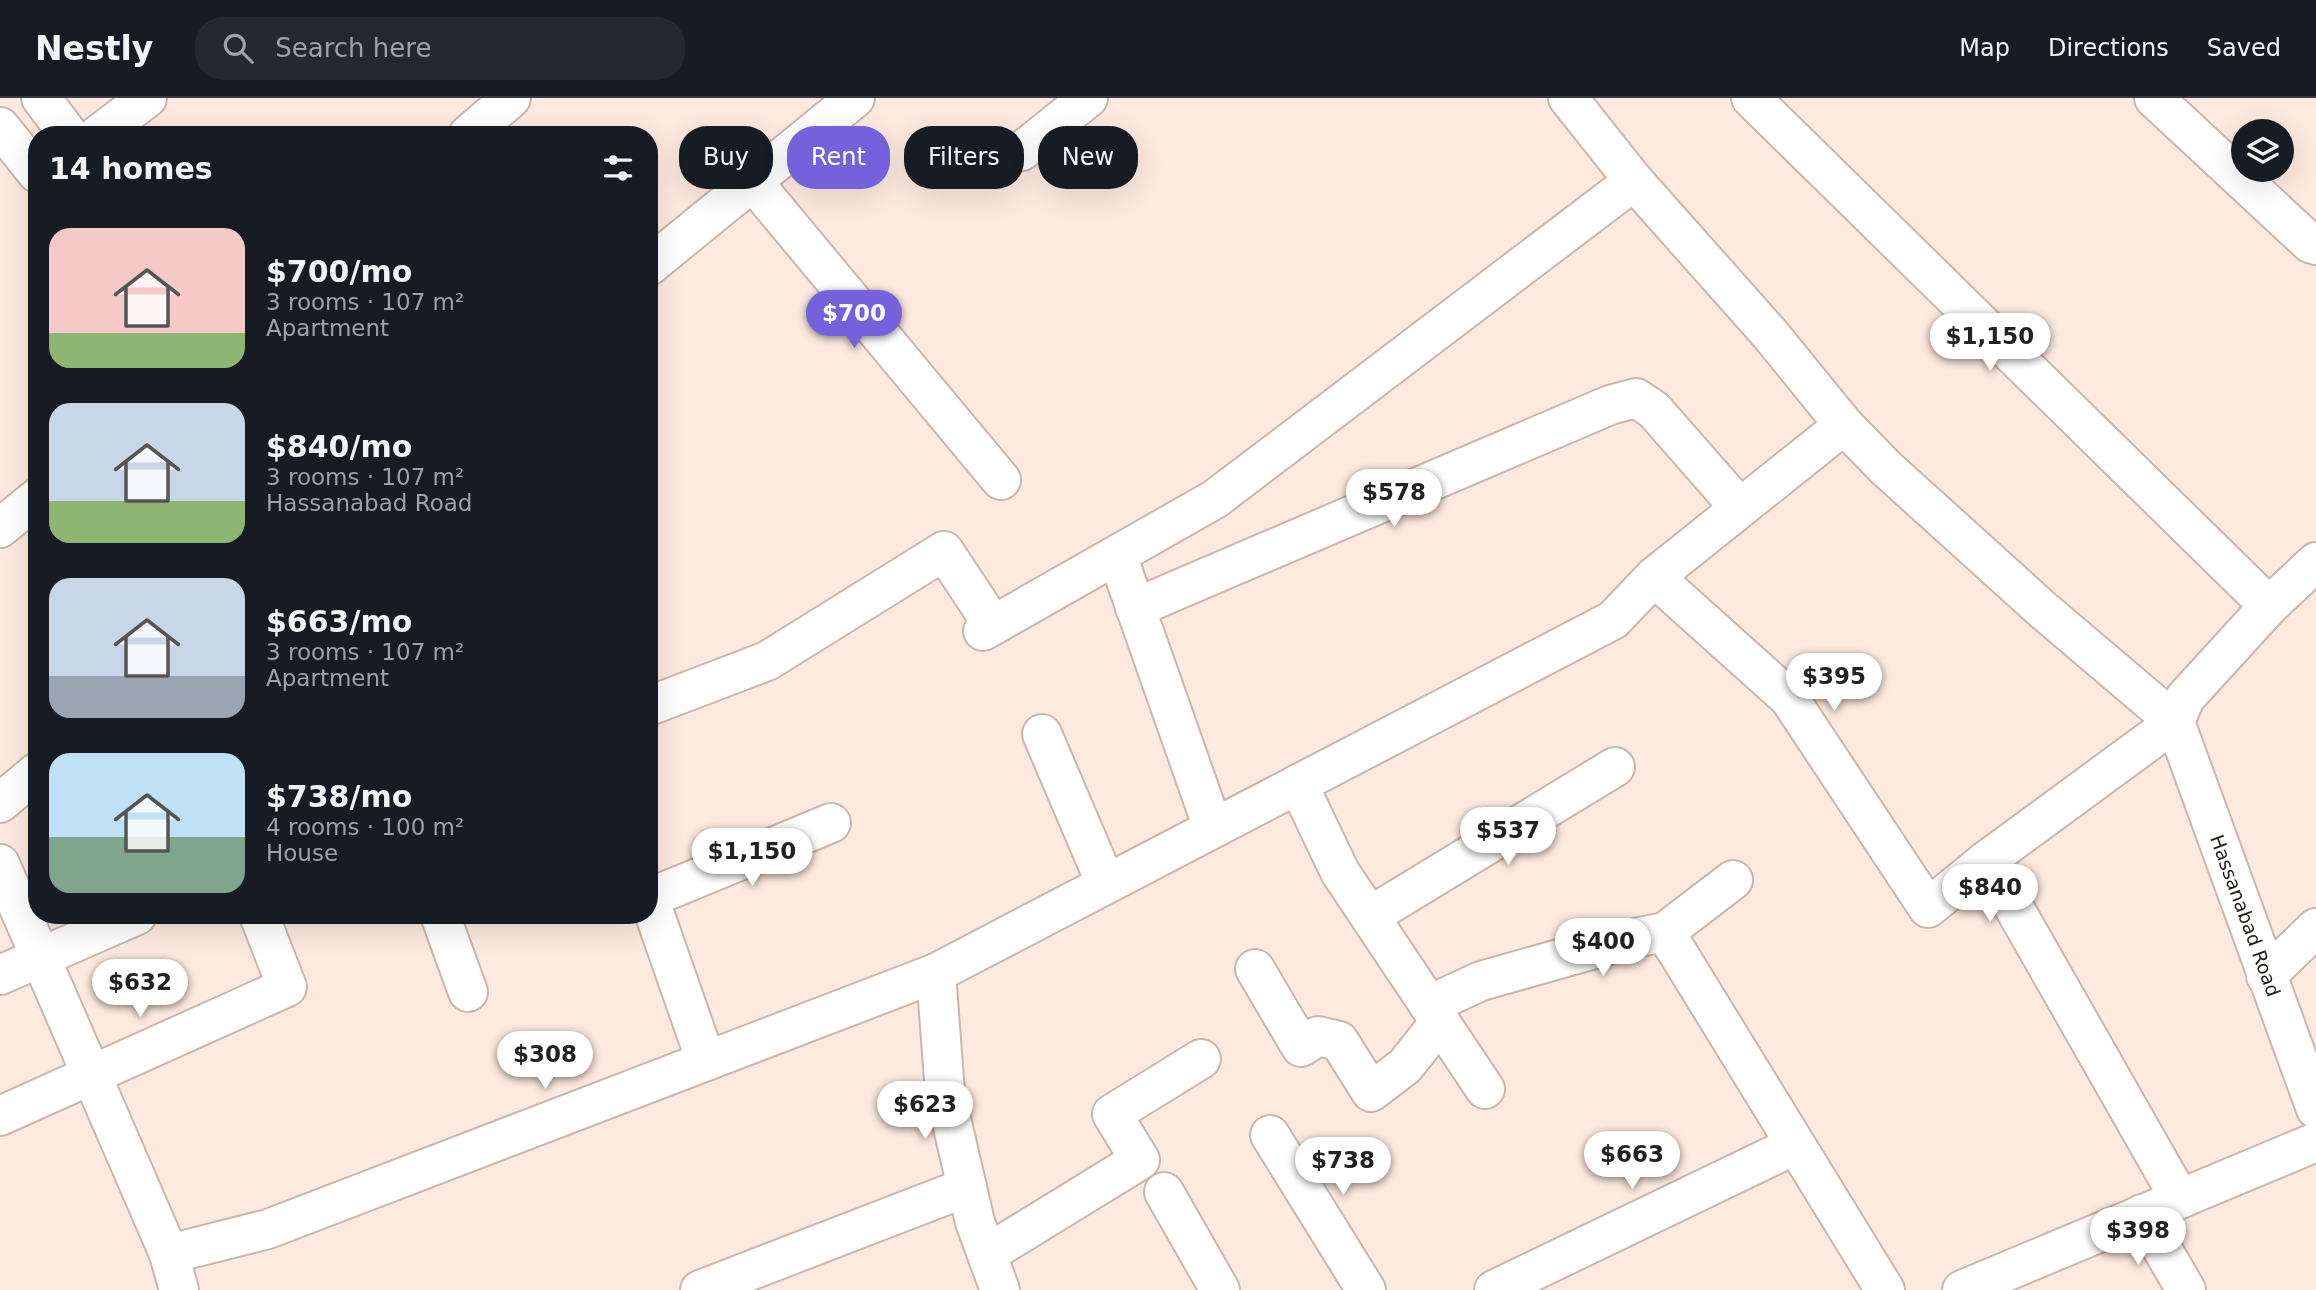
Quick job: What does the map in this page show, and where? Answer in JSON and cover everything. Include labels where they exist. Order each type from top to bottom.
[{"type":"street","points":[[41,98],[62,126]]},
{"type":"street","points":[[109,126],[147,98]]},
{"type":"street","points":[[478,126],[511,98]]},
{"type":"street","points":[[773,166],[855,98]]},
{"type":"street","points":[[1024,149],[1088,98]]},
{"type":"street","points":[[1568,98],[1634,181],[1770,334],[1844,425],[1916,496],[2043,610],[2175,722]]},
{"type":"street","points":[[1752,98],[2269,606]]},
{"type":"street","points":[[2154,98],[2316,246]]},
{"type":"street","points":[[2,134],[28,163]]},
{"type":"street","points":[[658,703],[767,661],[944,551],[988,628],[1215,499],[1634,181]]},
{"type":"street","points":[[658,259],[744,189]]},
{"type":"street","points":[[759,189],[1001,480]]},
{"type":"street","points":[[1135,608],[1597,410],[1636,398],[1654,410],[1739,507]]},
{"type":"street","points":[[170,1254],[268,1229],[936,973],[1613,620],[1654,577],[1844,425]]},
{"type":"street","points":[[0,528],[28,505]]},
{"type":"street","points":[[1117,555],[1213,828]]},
{"type":"street","points":[[1654,577],[1789,698],[1928,908],[1987,860],[2175,722],[2185,698],[2269,606],[2316,562]]},
{"type":"street","name":"Hassanabad Road","points":[[2175,722],[2316,1109]]},
{"type":"street","points":[[1042,734],[1107,884]]},
{"type":"street","points":[[1370,916],[1615,767]]},
{"type":"street","points":[[0,803],[28,780]]},
{"type":"street","points":[[1298,784],[1340,872],[1485,1089]]},
{"type":"street","points":[[658,894],[831,823]]},
{"type":"street","points":[[1987,860],[2180,1199]]},
{"type":"street","points":[[0,864],[170,1254],[180,1290]]},
{"type":"street","points":[[1255,969],[1301,1047],[1318,1036],[1339,1041],[1371,1092],[1405,1066],[1435,1014],[1481,981],[1630,939],[1665,932],[1733,880]]},
{"type":"street","points":[[0,975],[117,924]]},
{"type":"street","points":[[0,1116],[288,987],[263,924]]},
{"type":"street","points":[[443,924],[468,992]]},
{"type":"street","points":[[658,924],[706,1061]]},
{"type":"street","points":[[2266,976],[2316,928]]},
{"type":"street","points":[[1665,932],[1885,1290]]},
{"type":"street","points":[[936,973],[945,1093],[975,1222],[1000,1290]]},
{"type":"street","points":[[987,1254],[1140,1160],[1112,1114],[1201,1059]]},
{"type":"street","points":[[1270,1135],[1366,1290]]},
{"type":"street","points":[[1967,1289],[2316,1142]]},
{"type":"street","points":[[1494,1290],[1796,1145]]},
{"type":"street","points":[[700,1290],[967,1187]]},
{"type":"street","points":[[1164,1192],[1220,1290]]},
{"type":"street","points":[[2142,1214],[2186,1290]]}]
